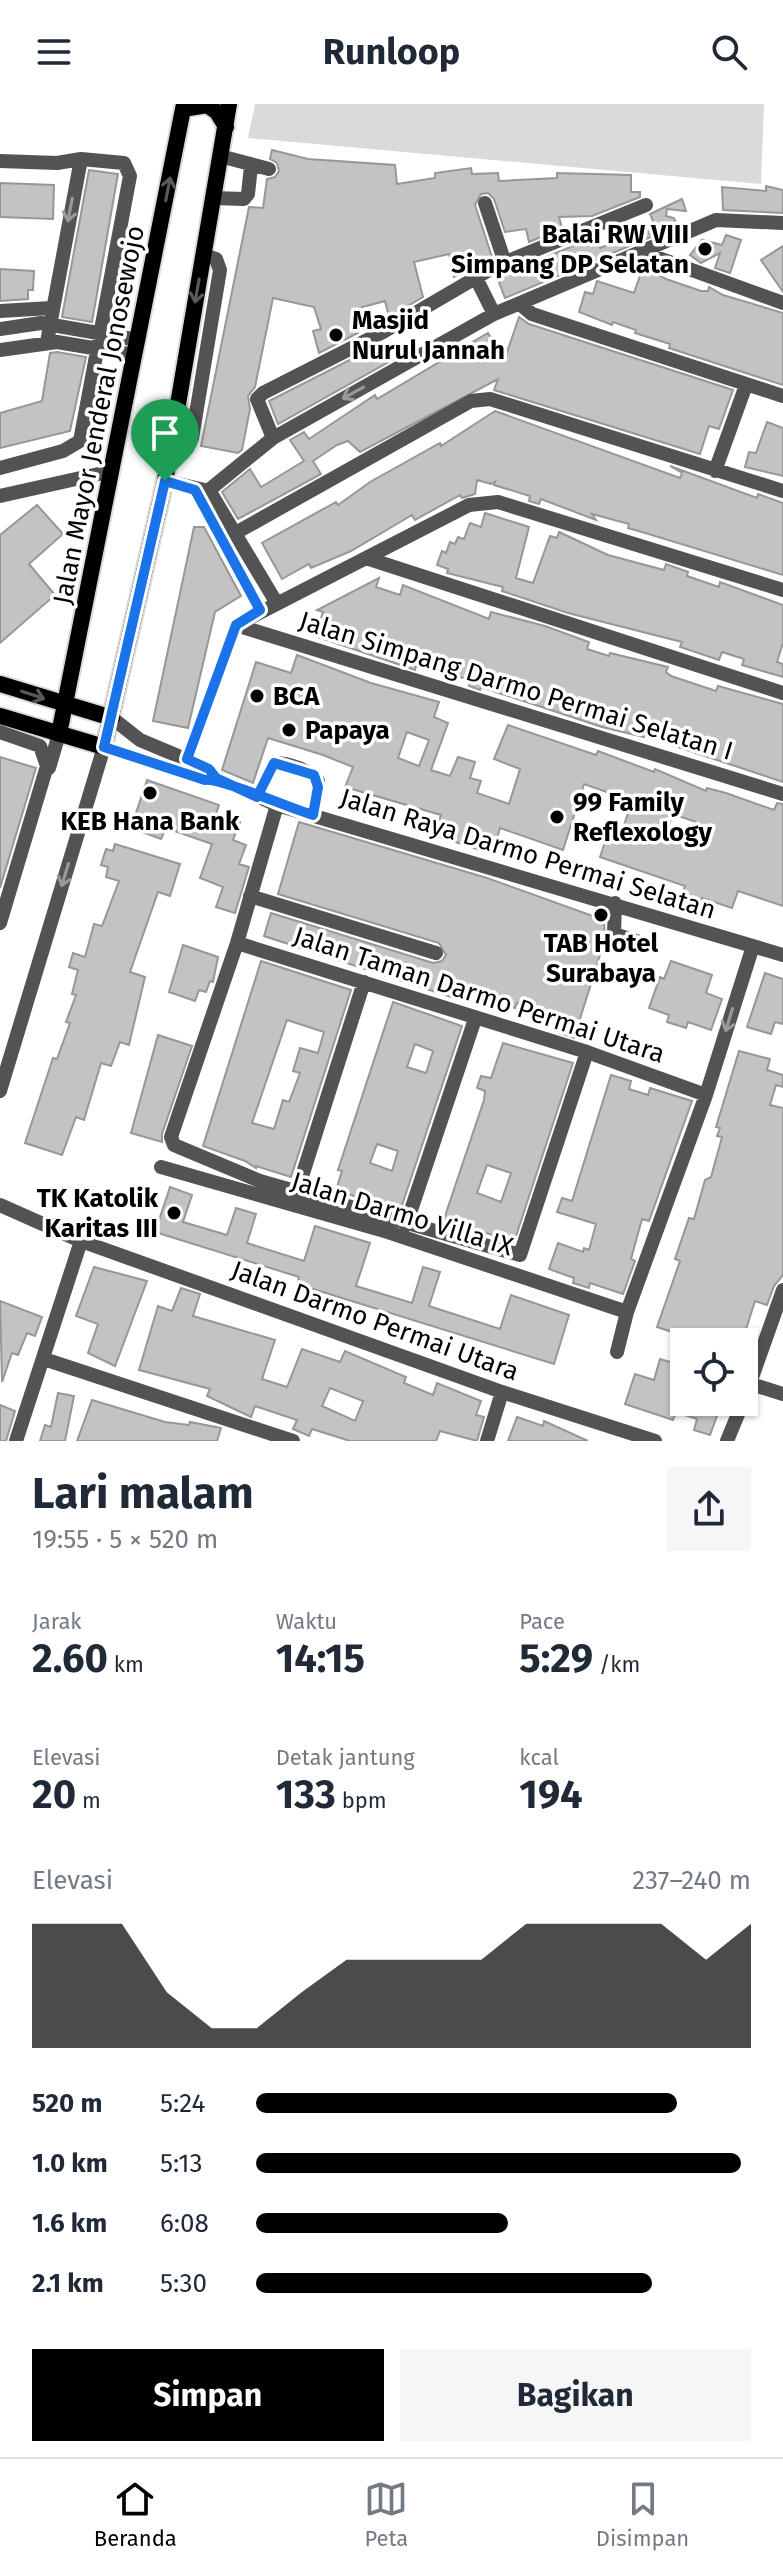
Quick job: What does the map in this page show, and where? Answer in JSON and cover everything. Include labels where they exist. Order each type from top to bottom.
[{"type":"main road","points":[[0,716],[104,747],[165,481],[229,104]]},
{"type":"main road","points":[[184,107],[207,105],[217,112],[226,127]]},
{"type":"main road","name":"Jalan Mayor Jenderal Jonosewojo","points":[[59,734],[184,107]]},
{"type":"main road","points":[[0,684],[112,718]]},
{"type":"street","points":[[220,156],[269,169]]},
{"type":"street","points":[[0,161],[57,163],[81,159],[124,163],[130,176],[80,441],[63,451],[0,468]]},
{"type":"street","points":[[47,342],[81,159]]},
{"type":"street","points":[[213,198],[244,199],[248,194],[251,166]]},
{"type":"street","points":[[485,203],[505,263]]},
{"type":"street","points":[[273,438],[257,399],[259,396],[383,332],[505,263],[646,205]]},
{"type":"street","points":[[202,490],[273,438],[494,314],[716,220],[783,223]]},
{"type":"street","points":[[642,252],[783,303]]},
{"type":"street","points":[[476,278],[494,314]]},
{"type":"street","points":[[520,304],[532,314],[783,396]]},
{"type":"street","points":[[0,311],[51,308]]},
{"type":"street","points":[[0,329],[48,324],[101,333],[137,348]]},
{"type":"street","points":[[0,350],[47,342],[98,351],[137,348]]},
{"type":"street","points":[[715,471],[746,385]]},
{"type":"street","points":[[229,537],[471,401],[490,399],[783,491]]},
{"type":"street","points":[[0,496],[112,471]]},
{"type":"street","points":[[165,481],[202,490],[229,537],[276,602]]},
{"type":"street","points":[[187,759],[236,625],[469,505],[498,502],[783,590]]},
{"type":"street","points":[[229,537],[260,610]]},
{"type":"street","points":[[366,558],[783,693]]},
{"type":"street","name":"Jalan Simpang Darmo Permai Selatan I","points":[[236,625],[783,794]]},
{"type":"street","name":"Jalan Raya Darmo Permai Selatan","points":[[112,718],[127,733],[209,769],[216,778],[277,805],[783,955]]},
{"type":"street","points":[[0,732],[40,746],[47,766],[0,923]]},
{"type":"street","points":[[0,934],[59,734]]},
{"type":"street","points":[[0,1091],[104,747]]},
{"type":"street","name":"Jalan Raya Darmo Permai Selatan","points":[[104,747],[205,780],[216,778]]},
{"type":"street","points":[[257,797],[269,769],[274,763],[283,763],[314,775],[318,781],[313,815]]},
{"type":"street","points":[[277,805],[237,943],[171,1142],[224,1169],[516,1256],[522,1252],[587,1052]]},
{"type":"street","points":[[250,896],[436,953]]},
{"type":"street","points":[[615,903],[614,934],[639,942]]},
{"type":"street","name":"Jalan Taman Darmo Permai Utara","points":[[237,943],[587,1052],[706,1095]]},
{"type":"street","points":[[617,1352],[627,1312],[706,1095],[753,946]]},
{"type":"street","points":[[297,1192],[364,982]]},
{"type":"street","points":[[406,1225],[475,1019]]},
{"type":"street","name":"Jalan Darmo Villa IX","points":[[161,1167],[388,1232],[627,1312]]},
{"type":"street","name":"Jalan Darmo Permai Utara","points":[[0,1205],[81,1241],[502,1392],[655,1441]]},
{"type":"street","points":[[16,1441],[81,1241]]},
{"type":"street","points":[[758,1363],[783,1290]]},
{"type":"street","points":[[44,1359],[293,1441]]},
{"type":"street","points":[[758,1386],[783,1394]]},
{"type":"street","points":[[487,1441],[502,1392]]},
{"type":"street","points":[[727,1441],[738,1416]]},
{"type":"shaded area","points":[[255,104],[764,104],[761,184],[248,138]]},
{"type":"building","points":[[272,150],[308,159],[395,165],[397,184],[435,178],[435,173],[471,168],[472,174],[498,173],[499,181],[557,178],[557,173],[631,175],[631,192],[640,192],[640,197],[592,216],[559,217],[562,228],[529,242],[526,229],[505,232],[494,199],[488,193],[481,194],[475,205],[492,257],[454,277],[449,254],[414,262],[423,297],[389,317],[385,301],[352,310],[358,333],[319,353],[313,331],[321,329],[314,307],[273,298],[255,387],[248,396],[250,409],[242,450],[238,453],[201,446],[249,207],[263,208],[267,179],[275,177],[279,171],[277,163],[270,159]]},
{"type":"building","points":[[89,170],[118,174],[92,322],[62,317]]},
{"type":"building","points":[[0,183],[54,185],[53,219],[0,217]]},
{"type":"building","points":[[766,186],[783,190],[783,213],[723,210],[722,187],[766,191]]},
{"type":"building","points":[[682,199],[686,211],[667,209],[666,216],[674,218],[677,225],[658,233],[650,214]]},
{"type":"building","points":[[647,229],[651,237],[505,298],[497,277],[595,237],[600,248]]},
{"type":"building","points":[[726,235],[741,240],[730,273],[715,268],[720,253],[701,263],[690,255],[702,240],[722,245]]},
{"type":"building","points":[[783,246],[783,292],[761,260]]},
{"type":"building","points":[[643,267],[701,291],[708,291],[709,287],[723,295],[783,313],[783,385],[669,348],[670,344],[635,333],[636,330],[613,322],[612,325],[579,312],[585,292],[593,294],[597,281],[634,293]]},
{"type":"building","points":[[0,269],[34,271],[33,290],[28,290],[28,299],[0,301]]},
{"type":"building","points":[[519,317],[529,324],[733,390],[719,429],[709,426],[700,454],[494,390],[498,379],[360,452],[348,441],[337,445],[313,461],[321,474],[238,519],[222,492],[250,469],[261,487],[304,461],[290,440],[304,432],[309,439],[375,395],[377,399],[488,333],[504,361]]},
{"type":"building","points":[[383,343],[392,360],[278,424],[269,401]]},
{"type":"building","points":[[50,353],[86,357],[70,431],[0,448],[0,413],[42,401]]},
{"type":"building","points":[[495,411],[680,478],[682,473],[670,466],[757,498],[758,494],[783,503],[783,575],[628,528],[629,524],[592,514],[596,520],[541,499],[539,504],[529,501],[530,496],[494,485],[495,482],[491,484],[477,480],[475,494],[462,498],[460,495],[415,520],[412,515],[351,551],[311,568],[309,564],[282,579],[262,543],[336,502],[338,505],[370,482],[440,443],[441,446]]},
{"type":"building","points":[[767,422],[783,428],[783,476],[745,467],[749,452],[756,453]]},
{"type":"building","points":[[37,505],[63,534],[29,564],[55,595],[0,643],[0,535]]},
{"type":"building","points":[[485,513],[529,527],[516,578],[533,583],[550,536],[557,538],[559,532],[608,555],[664,570],[666,564],[688,572],[687,576],[719,587],[720,582],[783,605],[783,643],[777,662],[783,664],[783,677],[742,665],[744,659],[722,652],[719,660],[680,647],[682,642],[568,613],[502,591],[503,587],[447,573],[448,569],[437,565],[442,551],[446,553],[450,542],[455,544],[458,537],[464,539],[470,523],[481,527]]},
{"type":"building","points":[[194,527],[204,527],[241,596],[215,612],[188,728],[153,721]]},
{"type":"building","points":[[379,578],[376,587],[400,595],[403,585],[489,619],[491,612],[545,626],[589,642],[587,649],[668,667],[666,672],[671,676],[716,691],[718,686],[783,704],[783,782],[672,745],[673,740],[646,731],[644,737],[602,727],[481,687],[480,690],[469,686],[471,680],[416,666],[415,670],[315,636],[323,612],[317,610]]},
{"type":"building","points":[[297,655],[371,683],[439,702],[434,717],[448,723],[431,770],[450,776],[458,757],[475,762],[470,778],[481,781],[477,793],[509,804],[520,769],[494,759],[508,725],[596,755],[598,751],[654,772],[655,769],[706,791],[707,788],[726,793],[774,810],[777,803],[783,804],[783,906],[738,891],[732,908],[702,898],[701,901],[682,894],[685,886],[600,857],[609,830],[621,834],[632,801],[584,784],[563,850],[500,828],[492,854],[434,835],[441,815],[345,787],[353,767],[323,755],[268,738],[253,783],[222,770],[256,662],[291,673]],"holes":[[[407,732],[429,740],[419,766],[398,758]],[[673,814],[705,825],[698,845],[666,834]]]},
{"type":"building","points":[[0,757],[36,768],[0,888]]},
{"type":"building","points":[[147,780],[219,805],[216,814],[240,822],[233,840],[246,845],[239,864],[249,867],[235,913],[216,907],[223,887],[200,878],[212,844],[166,828],[161,839],[131,828]]},
{"type":"building","points":[[299,822],[487,878],[604,920],[605,939],[574,1038],[560,1033],[564,1018],[517,1003],[515,1008],[457,987],[454,998],[264,936],[271,913],[433,963],[442,961],[446,955],[439,943],[278,894]]},
{"type":"building","points":[[115,844],[180,864],[170,896],[158,892],[130,972],[145,977],[129,1045],[120,1042],[111,1066],[101,1063],[84,1120],[76,1117],[62,1155],[25,1143],[53,1058],[57,1059],[70,1023],[66,1022],[76,995],[72,994],[78,970],[69,967],[73,953],[85,957],[94,924],[102,926],[119,881],[106,877],[108,867],[101,865],[106,849],[113,851]]},
{"type":"building","points":[[183,945],[218,957],[213,982],[210,981],[206,992],[199,990],[195,1001],[169,992]]},
{"type":"building","points":[[261,961],[351,990],[291,1177],[256,1168],[203,1146]],"holes":[[[287,1020],[324,1032],[318,1053],[300,1048],[293,1071],[300,1073],[289,1102],[283,1100],[274,1129],[252,1123]]]},
{"type":"building","points":[[671,961],[712,975],[706,993],[722,999],[711,1030],[688,1022],[686,1028],[667,1022],[669,1015],[649,1008],[660,977],[664,979]]},
{"type":"building","points":[[765,973],[783,979],[783,1024],[775,1022],[771,1034],[747,1027]]},
{"type":"building","points":[[393,1002],[462,1026],[400,1211],[336,1190],[342,1171],[338,1170]],"holes":[[[415,1044],[433,1051],[426,1073],[407,1067]],[[377,1144],[398,1151],[392,1171],[370,1163]]]},
{"type":"building","points":[[158,1035],[192,1046],[162,1142],[131,1133]]},
{"type":"building","points":[[503,1043],[573,1063],[514,1242],[444,1219],[484,1100],[485,1091],[477,1088],[481,1076],[491,1078]],"holes":[[[487,1165],[511,1173],[501,1202],[477,1193]]]},
{"type":"building","points":[[739,1051],[770,1059],[767,1070],[783,1075],[783,1087],[776,1085],[770,1105],[783,1108],[783,1275],[774,1286],[767,1305],[755,1301],[746,1328],[670,1328],[670,1331],[657,1327],[680,1261],[675,1259],[689,1218],[694,1219],[705,1180],[711,1177],[722,1137],[717,1136],[720,1128],[716,1127]]},
{"type":"building","points":[[611,1075],[631,1081],[629,1089],[648,1095],[650,1088],[692,1101],[649,1221],[642,1219],[631,1259],[635,1261],[623,1294],[590,1283],[589,1288],[573,1283],[574,1278],[549,1269],[558,1243],[583,1252],[584,1248],[589,1250],[596,1224],[557,1212],[562,1198],[572,1201]]},
{"type":"building","points":[[170,1187],[192,1195],[183,1222],[227,1235],[236,1208],[256,1214],[247,1243],[304,1261],[315,1226],[370,1243],[356,1286],[412,1303],[423,1267],[440,1272],[429,1306],[500,1329],[511,1295],[569,1315],[554,1364],[297,1284],[299,1277],[155,1232]]},
{"type":"building","points":[[94,1267],[147,1281],[115,1366],[88,1353],[98,1324],[76,1316]]},
{"type":"building","points":[[181,1288],[200,1294],[193,1316],[275,1340],[262,1379],[287,1387],[302,1349],[340,1362],[345,1351],[406,1377],[404,1383],[433,1395],[437,1383],[481,1401],[476,1415],[484,1417],[477,1441],[440,1431],[436,1441],[350,1441],[312,1429],[309,1436],[293,1429],[297,1420],[255,1406],[251,1417],[207,1396],[210,1389],[139,1370],[158,1306],[172,1311]],"holes":[[[330,1388],[363,1401],[355,1421],[322,1406]]]},
{"type":"building","points":[[0,1301],[42,1317],[35,1336],[27,1333],[18,1355],[12,1353],[2,1382]]},
{"type":"building","points":[[660,1359],[670,1362],[670,1416],[674,1416],[673,1420],[625,1404],[635,1374],[654,1380]]},
{"type":"building","points":[[58,1393],[74,1396],[65,1441],[40,1441],[45,1425],[51,1427]]},
{"type":"building","points":[[92,1400],[165,1422],[189,1425],[190,1422],[221,1428],[217,1441],[77,1441]]},
{"type":"building","points":[[0,1405],[15,1411],[6,1441],[0,1441]]},
{"type":"building","points":[[688,1416],[717,1416],[710,1435],[694,1430],[697,1419]]},
{"type":"building","points":[[517,1417],[543,1426],[544,1421],[588,1441],[508,1441]]},
{"type":"place","name":"Balai RW VIII Simpang DP Selatan","points":[[705,249]]},
{"type":"place","name":"Masjid Nurul Jannah","points":[[336,335]]},
{"type":"place","name":"BCA","points":[[257,696]]},
{"type":"place","name":"Papaya","points":[[289,730]]},
{"type":"place","name":"KEB Hana Bank","points":[[150,793]]},
{"type":"place","name":"99 Family Reflexology","points":[[557,817]]},
{"type":"place","name":"TAB Hotel Surabaya","points":[[601,915]]},
{"type":"place","name":"TK Katolik Karitas III","points":[[174,1213]]},
{"type":"route","points":[[165,481],[104,747],[122,750],[205,780],[216,778],[257,797],[277,805],[313,815],[318,787],[314,775],[283,763],[274,763],[257,797],[216,778],[209,769],[187,759],[215,675],[236,625],[260,610],[195,490],[165,481]]}]
